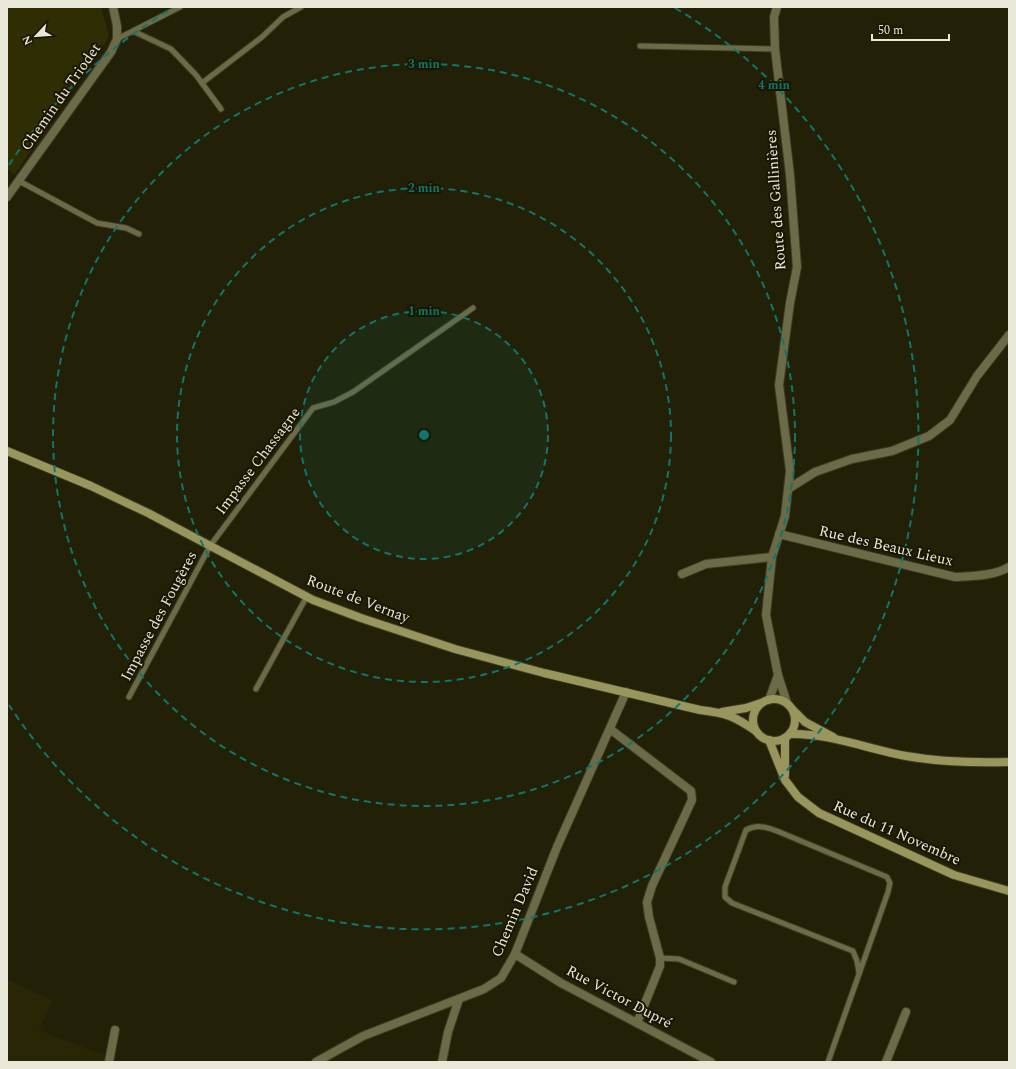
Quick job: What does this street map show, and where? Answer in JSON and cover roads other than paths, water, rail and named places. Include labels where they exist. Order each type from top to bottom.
[{"type":"street","name":"Chemin du Triodet","points":[[7,197],[111,52],[117,39],[117,26],[113,7]]},
{"type":"street","name":"Route des Gallinières","points":[[777,7],[774,17],[775,48],[790,176],[797,267],[790,303],[779,385],[790,470],[785,516],[772,557],[766,615],[778,674],[790,706]]},
{"type":"street","points":[[788,489],[815,472],[852,459],[892,451],[929,436],[950,420],[977,376],[1009,334]]},
{"type":"street","name":"Route de Vernay","points":[[7,451],[91,486],[148,513],[307,596],[362,618],[455,649],[544,673],[700,710],[721,712],[746,708],[766,701]]},
{"type":"street","name":"Rue des Beaux Lieux","points":[[779,534],[955,577],[979,576],[1009,568]]},
{"type":"street","points":[[682,574],[706,564],[772,557]]},
{"type":"street","points":[[766,701],[778,674]]},
{"type":"street","name":"Chemin David","points":[[316,1062],[363,1036],[484,989],[501,978],[515,954],[556,848],[626,692]]},
{"type":"street","points":[[839,740],[805,722],[790,706],[779,700],[766,701],[758,706],[755,712],[754,725],[756,731],[769,740],[775,741],[787,736],[801,734],[839,740],[907,756],[967,763],[1009,762]]},
{"type":"street","points":[[785,780],[787,736],[795,722],[795,715],[790,706]]},
{"type":"street","name":"Route de Vernay","points":[[721,712],[737,718],[756,731]]},
{"type":"street","points":[[610,729],[691,791],[692,800],[652,886],[647,902],[648,916],[660,958],[660,966],[637,1023]]},
{"type":"street","name":"Rue du 11 Novembre","points":[[769,740],[785,780],[798,797],[820,813],[954,875],[1009,891]]},
{"type":"street","name":"Rue Victor Dupré","points":[[515,954],[562,983],[711,1062]]},
{"type":"street","points":[[442,1062],[448,1032],[459,999]]},
{"type":"street","points":[[886,1062],[906,1012]]},
{"type":"street","points":[[109,1062],[115,1030]]},
{"type":"lane","points":[[117,39],[180,7]]},
{"type":"lane","points":[[202,83],[262,37],[283,17],[301,7]]},
{"type":"lane","points":[[133,31],[171,49],[196,75],[221,109]]},
{"type":"lane","points":[[640,46],[775,48]]},
{"type":"lane","points":[[19,181],[97,223],[126,228],[139,234]]},
{"type":"lane","name":"Impasse Chassagne","points":[[210,546],[312,408],[334,402],[353,392],[473,308]]},
{"type":"lane","name":"Impasse des Fougères","points":[[129,697],[210,546]]},
{"type":"lane","points":[[256,689],[307,596]]},
{"type":"lane","points":[[828,1062],[888,892],[890,883],[887,876],[771,829],[760,826],[752,827],[746,830],[724,887],[725,897],[732,903],[853,952],[857,961],[859,973]]},
{"type":"lane","points":[[660,958],[679,959],[734,982]]}]
